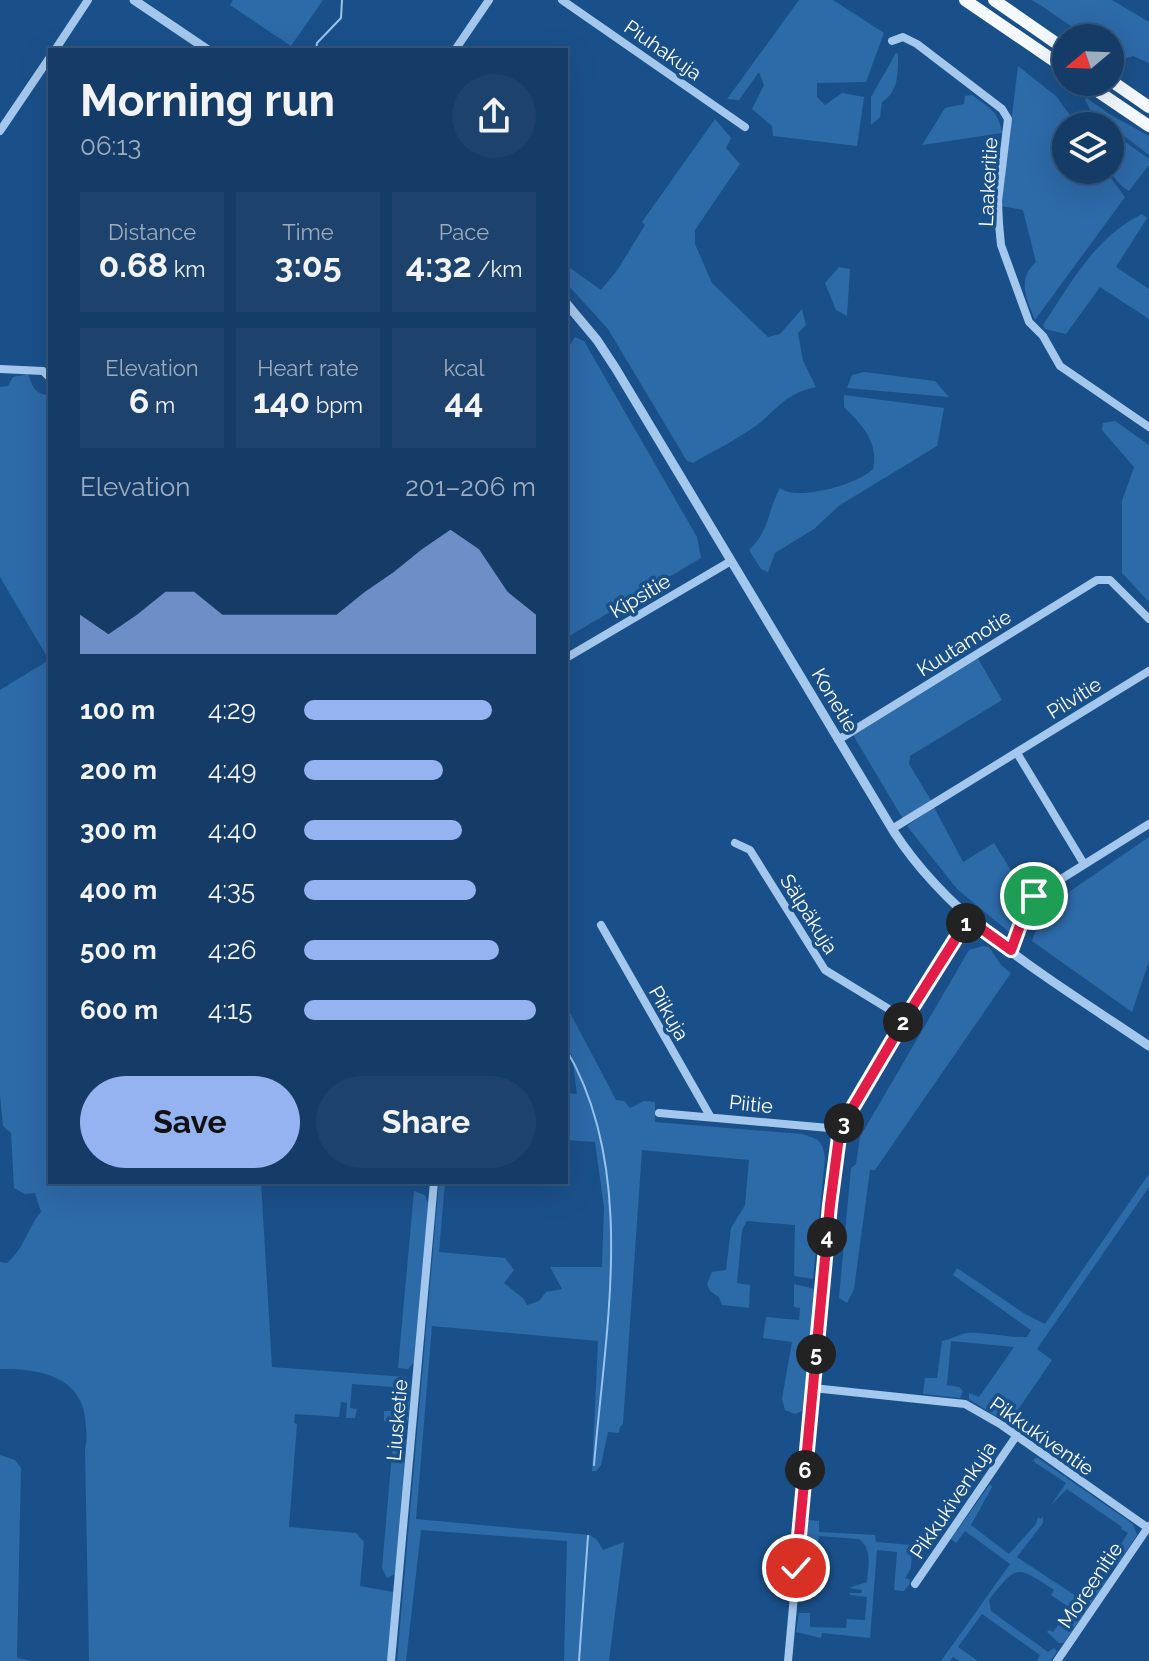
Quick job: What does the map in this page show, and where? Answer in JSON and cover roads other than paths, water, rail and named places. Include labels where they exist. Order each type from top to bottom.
[{"type":"highway","points":[[965,0],[1052,59]]},
{"type":"highway","points":[[994,0],[1052,40]]},
{"type":"highway","points":[[1124,90],[1149,107]]},
{"type":"highway","points":[[1105,96],[1149,126]]},
{"type":"street","points":[[56,48],[88,0]]},
{"type":"street","points":[[134,0],[205,48]]},
{"type":"street","points":[[456,48],[489,0]]},
{"type":"street","name":"Piuhakuja","points":[[562,0],[745,127]]},
{"type":"street","name":"Laakeritie","points":[[892,41],[903,37],[917,44],[1002,109],[1008,119],[998,201],[1001,245],[1029,322],[1043,336],[1060,366],[1149,427]]},
{"type":"street","points":[[0,131],[48,60]]},
{"type":"street","name":"Konetie","points":[[568,305],[597,340],[892,829],[932,884],[968,919],[1149,1046]]},
{"type":"street","points":[[0,369],[43,371],[48,376]]},
{"type":"street","name":"Kipsitie","points":[[568,657],[731,561]]},
{"type":"street","name":"Kuutamotie","points":[[838,740],[1097,580],[1107,578],[1149,619]]},
{"type":"street","name":"Pilvitie","points":[[892,829],[1149,671]]},
{"type":"street","points":[[1017,753],[1084,864]]},
{"type":"street","points":[[1011,950],[1030,901],[1038,893],[1149,824]]},
{"type":"street","name":"Sälpäkuja","points":[[735,843],[750,850],[825,970],[905,1019]]},
{"type":"street","points":[[788,1661],[840,1129],[968,919]]},
{"type":"street","name":"Piikuja","points":[[601,925],[710,1116]]},
{"type":"street","name":"Piitie","points":[[659,1113],[840,1129]]},
{"type":"street","name":"Liusketie","points":[[391,1661],[434,1184]]},
{"type":"street","name":"Pikkukiventie","points":[[813,1388],[965,1404],[1017,1435],[1148,1527]]},
{"type":"street","name":"Pikkukivenkuja","points":[[915,1584],[1017,1435]]},
{"type":"street","name":"Moreenitie","points":[[1057,1661],[1148,1527]]},
{"type":"waterway","points":[[316,48],[317,43],[341,18],[342,0]]},
{"type":"waterway","points":[[568,1053],[588,1096],[602,1147],[609,1199],[609,1307],[594,1465]]},
{"type":"waterway","points":[[579,1661],[588,1536]]}]
